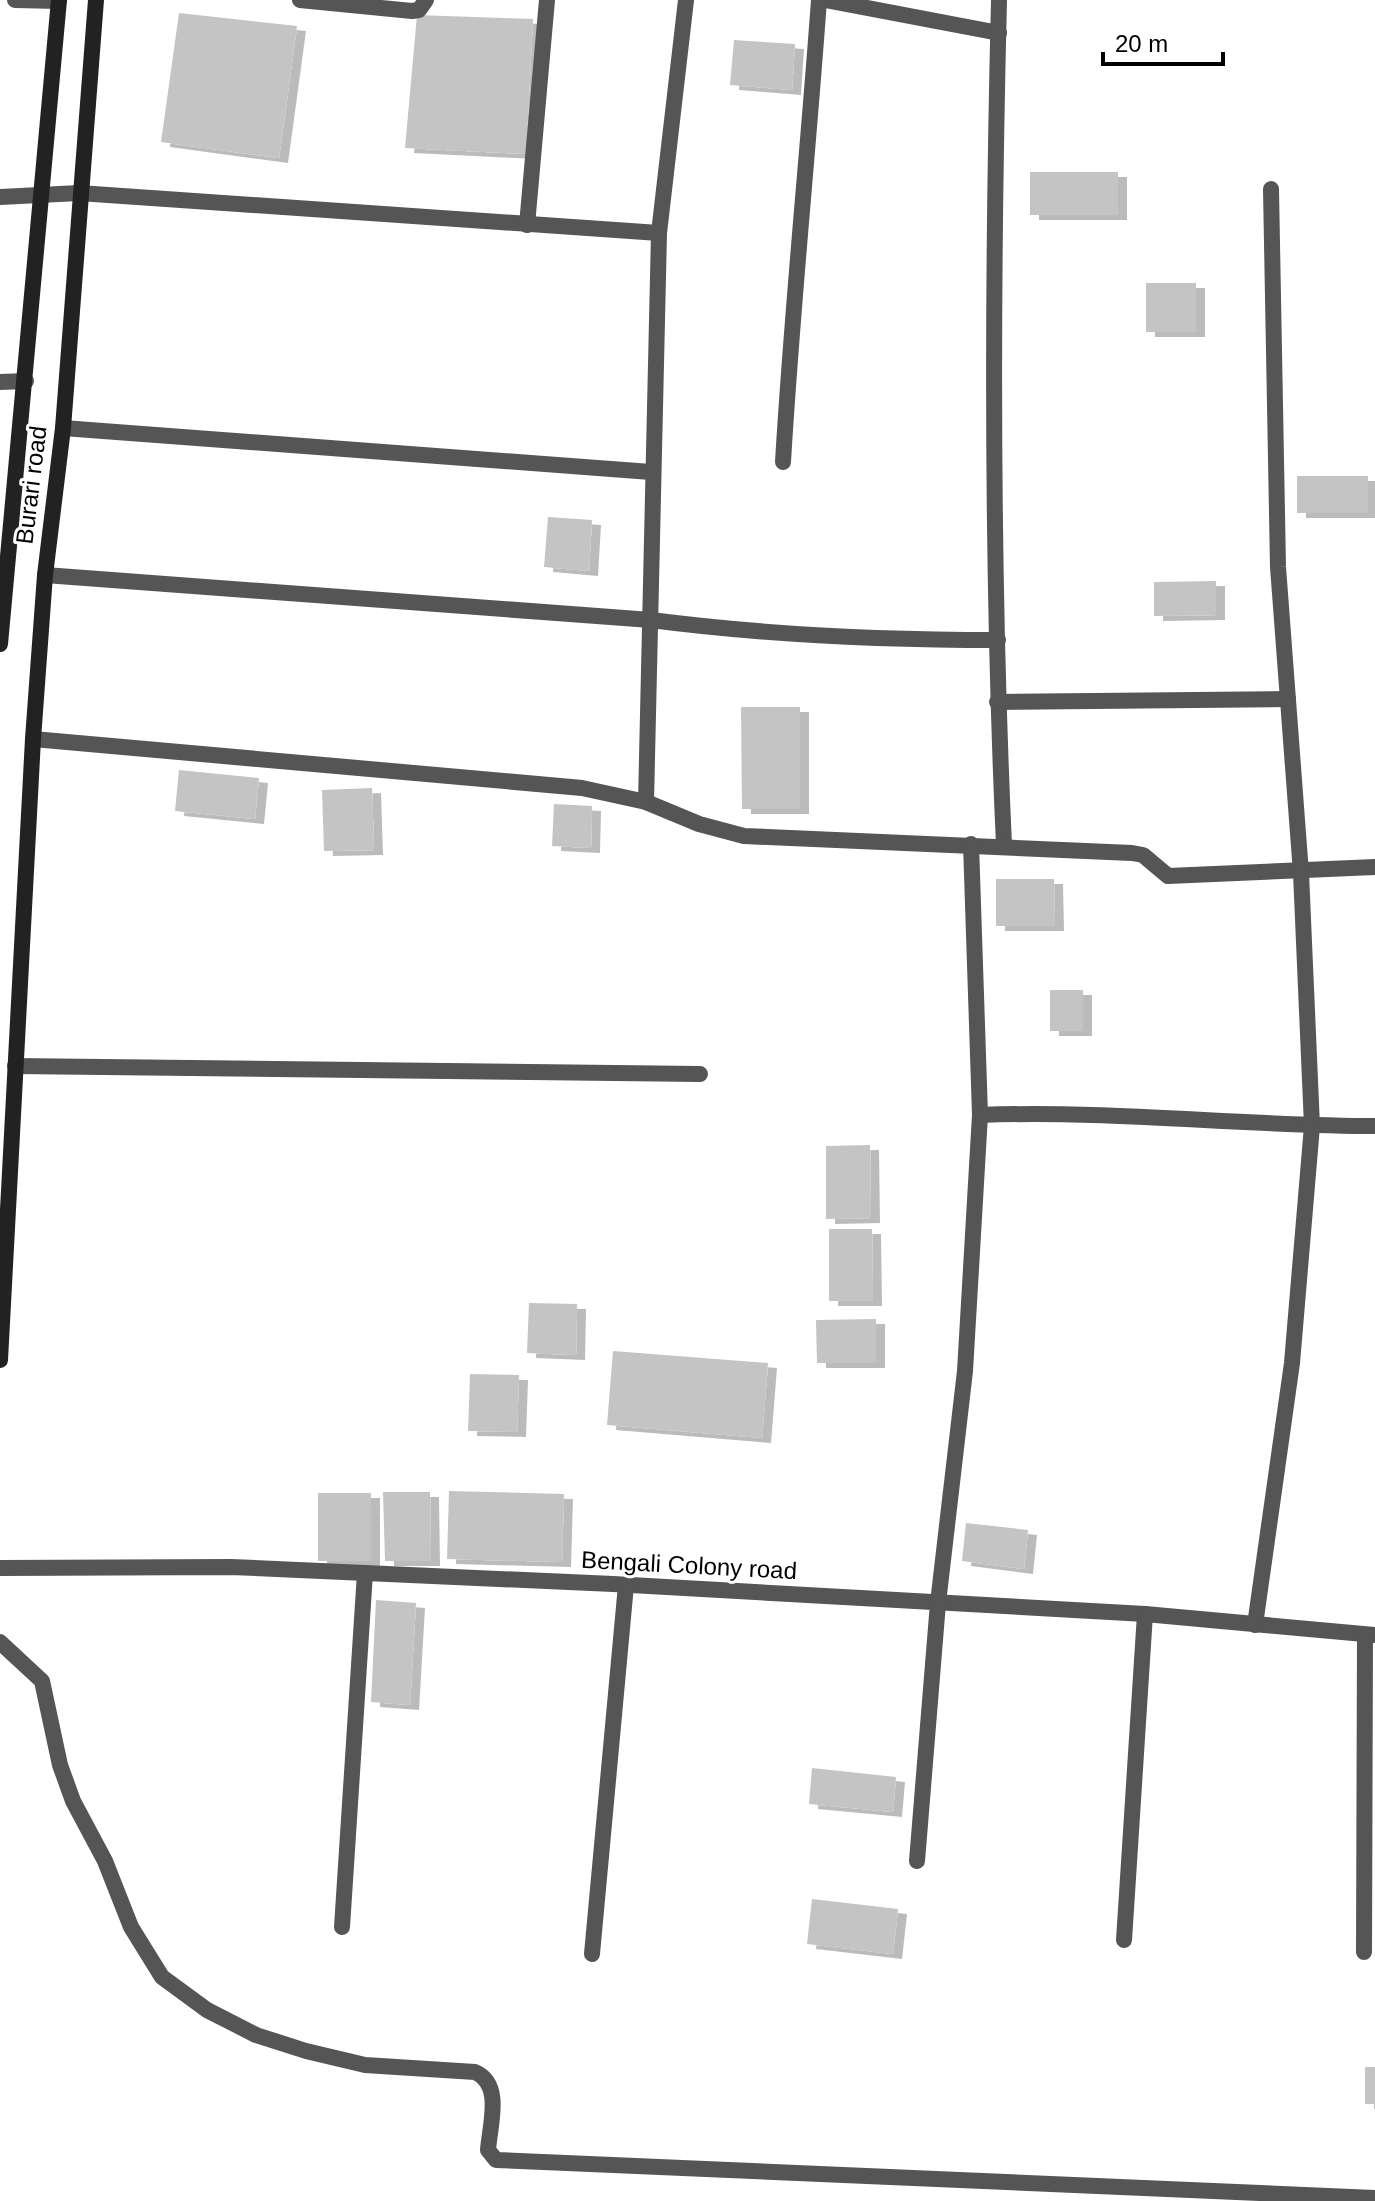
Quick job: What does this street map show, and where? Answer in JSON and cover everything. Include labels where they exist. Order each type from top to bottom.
[{"type":"main road","name":"Burari road","points":[[0,644],[4,554],[26,381],[59,0]]},
{"type":"main road","name":"Burari road","points":[[0,1360],[33,739],[45,575],[63,428],[96,0]]},
{"type":"street","points":[[15,0],[59,0]]},
{"type":"street","points":[[300,0],[412,11],[419,10],[426,0]]},
{"type":"street","points":[[527,225],[547,0]]},
{"type":"street","points":[[646,802],[651,472],[659,233],[686,0]]},
{"type":"street","points":[[783,462],[794,279],[822,0],[999,33]]},
{"type":"street","points":[[999,0],[992,421],[997,702],[1004,845]]},
{"type":"street","points":[[1255,1625],[1292,1363],[1312,1126],[1301,873],[1278,567],[1271,189]]},
{"type":"street","points":[[0,197],[79,193],[659,233]]},
{"type":"street","points":[[0,382],[26,381]]},
{"type":"street","points":[[63,428],[651,472]]},
{"type":"street","points":[[45,575],[651,620],[749,632],[884,640],[998,640]]},
{"type":"street","points":[[997,702],[1288,699]]},
{"type":"street","points":[[33,739],[582,788],[646,802],[719,831],[744,836],[1004,845],[1143,855],[1168,876],[1301,873],[1375,867]]},
{"type":"street","points":[[917,1861],[938,1603],[965,1371],[980,1115],[971,844]]},
{"type":"street","points":[[15,1066],[700,1074]]},
{"type":"street","points":[[980,1115],[1132,1114],[1312,1126],[1375,1126]]},
{"type":"street","name":"Bengali Colony road","points":[[0,1568],[231,1567],[626,1585],[1145,1614],[1370,1635]]},
{"type":"street","points":[[342,1927],[365,1573]]},
{"type":"street","points":[[592,1954],[626,1585]]},
{"type":"street","points":[[1124,1940],[1145,1614]]},
{"type":"street","points":[[1364,1952],[1370,1635]]},
{"type":"street","points":[[0,1642],[42,1681],[60,1765],[73,1801],[105,1861],[131,1927],[162,1977],[220,2017],[256,2035],[306,2051],[365,2065],[475,2072],[485,2076],[493,2092],[488,2150],[496,2160],[1375,2198]]},
{"type":"building","points":[[179,13],[297,26],[279,158],[161,142]]},
{"type":"building","points":[[417,15],[533,19],[526,154],[405,148]]},
{"type":"building","points":[[734,40],[795,44],[792,90],[730,85]]},
{"type":"building","points":[[1030,172],[1118,172],[1118,215],[1030,215]]},
{"type":"building","points":[[1146,283],[1196,283],[1196,332],[1146,332]]},
{"type":"building","points":[[1297,476],[1368,476],[1368,513],[1297,513]]},
{"type":"building","points":[[548,517],[592,520],[589,571],[544,567]]},
{"type":"building","points":[[1216,581],[1216,615],[1154,616],[1154,582]]},
{"type":"building","points":[[741,707],[800,707],[800,809],[742,809]]},
{"type":"building","points":[[179,770],[259,778],[255,819],[175,811]]},
{"type":"building","points":[[372,788],[374,850],[324,851],[322,790]]},
{"type":"building","points":[[554,804],[592,806],[591,848],[552,846]]},
{"type":"building","points":[[996,879],[1054,879],[1055,926],[996,926]]},
{"type":"building","points":[[1050,990],[1083,990],[1083,1031],[1050,1031]]},
{"type":"building","points":[[870,1145],[871,1218],[826,1219],[826,1146]]},
{"type":"building","points":[[829,1229],[872,1229],[873,1301],[829,1301]]},
{"type":"building","points":[[529,1303],[577,1304],[576,1355],[527,1353]]},
{"type":"building","points":[[876,1319],[876,1363],[817,1363],[816,1320]]},
{"type":"building","points":[[613,1351],[768,1363],[762,1438],[607,1425]]},
{"type":"building","points":[[470,1374],[519,1375],[517,1432],[468,1431]]},
{"type":"building","points":[[449,1491],[564,1494],[562,1562],[447,1559]]},
{"type":"building","points":[[383,1492],[430,1492],[431,1561],[385,1561]]},
{"type":"building","points":[[318,1493],[371,1493],[371,1561],[318,1561]]},
{"type":"building","points":[[966,1523],[1028,1530],[1024,1569],[962,1561]]},
{"type":"building","points":[[376,1600],[416,1603],[410,1705],[371,1702]]},
{"type":"building","points":[[812,1768],[896,1777],[893,1812],[809,1804]]},
{"type":"building","points":[[812,1899],[898,1909],[893,1954],[807,1944]]},
{"type":"building","points":[[1365,2067],[1375,2067],[1375,2104],[1365,2104]]}]
